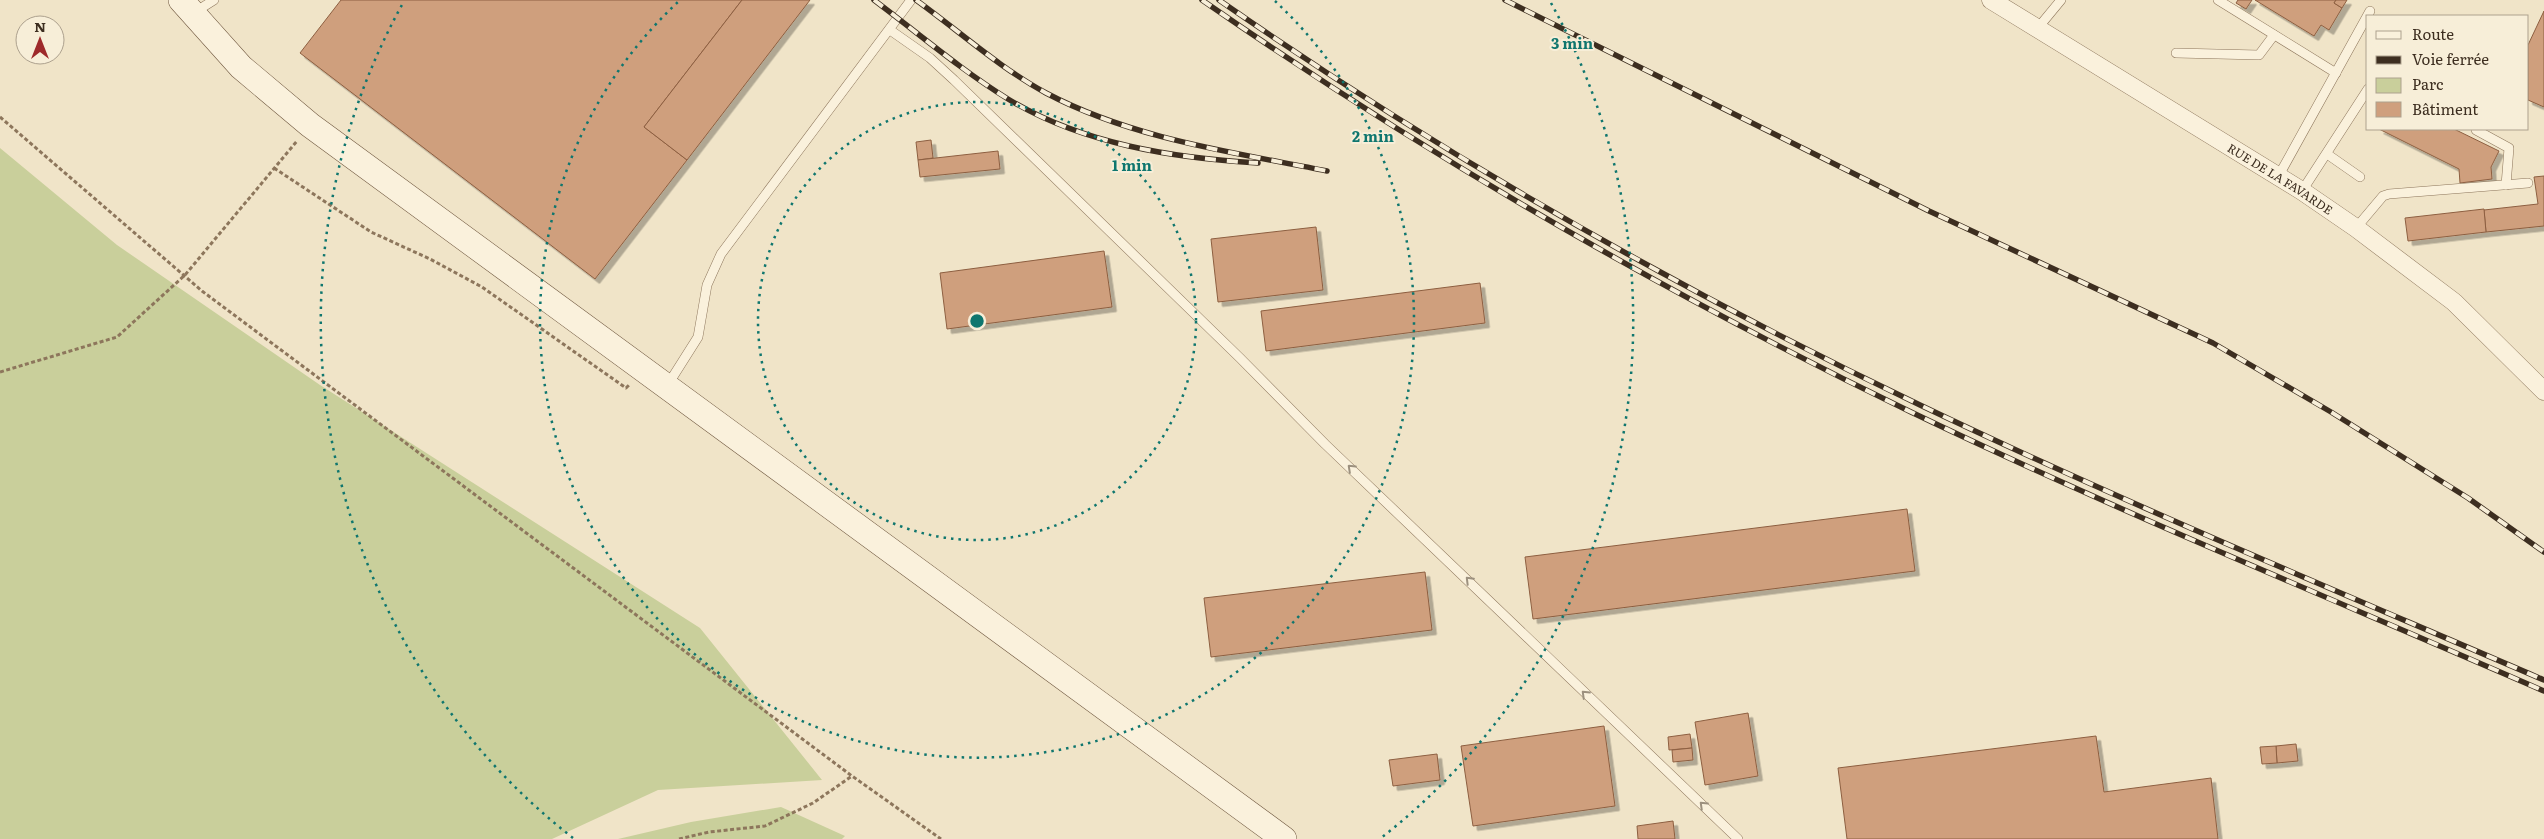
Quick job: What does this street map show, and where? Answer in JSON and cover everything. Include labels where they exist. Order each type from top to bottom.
[{"type":"street","name":"RUE DE LA FAVARDE","points":[[1991,0],[2278,176],[2356,228],[2454,302],[2544,391]]},
{"type":"street","points":[[187,7],[242,67],[310,125],[1284,839]]},
{"type":"lane","points":[[187,7],[214,0]]},
{"type":"lane","points":[[667,387],[698,337],[707,285],[721,254],[911,0]]},
{"type":"lane","points":[[2037,28],[2061,0]]},
{"type":"lane","points":[[2218,0],[2336,74]]},
{"type":"lane","points":[[2368,15],[2370,11]]},
{"type":"lane","points":[[2278,176],[2366,18]]},
{"type":"lane","points":[[890,30],[930,58],[954,80],[1325,444],[1738,839]]},
{"type":"lane","points":[[2176,53],[2259,55],[2274,35]]},
{"type":"lane","points":[[2302,191],[2366,92]]},
{"type":"lane","points":[[2476,130],[2509,148],[2506,185]]},
{"type":"lane","points":[[2327,154],[2360,178]]},
{"type":"lane","points":[[2356,228],[2383,196],[2389,194],[2528,183]]},
{"type":"path","points":[[0,117],[185,275],[852,776],[941,839]]},
{"type":"path","points":[[0,372],[117,337],[185,275],[310,125]]},
{"type":"path","points":[[274,168],[371,232],[430,259],[482,287],[626,388],[642,369]]},
{"type":"path","points":[[679,839],[709,832],[765,826],[813,803],[852,776]]},
{"type":"green space","points":[[0,148],[117,245],[320,385],[700,628],[822,780],[658,790],[552,839],[0,839]]},
{"type":"green space","points":[[781,807],[845,836],[842,839],[618,839],[691,822]]},
{"type":"building","points":[[341,0],[742,0],[644,127],[687,160],[595,279],[300,53]]},
{"type":"building","points":[[742,0],[810,0],[687,160],[644,127]]},
{"type":"building","points":[[2238,0],[2252,0],[2246,9],[2236,3]]},
{"type":"building","points":[[2255,0],[2336,0],[2334,3],[2342,8],[2329,30],[2321,25],[2314,36]]},
{"type":"building","points":[[2336,0],[2347,0],[2342,8],[2334,3]]},
{"type":"building","points":[[2544,11],[2544,107],[2529,100],[2529,43]]},
{"type":"building","points":[[2381,130],[2456,130],[2499,151],[2491,167],[2492,179],[2460,183],[2459,169]]},
{"type":"building","points":[[931,140],[933,158],[918,160],[916,142]]},
{"type":"building","points":[[998,151],[1000,169],[920,177],[918,160]]},
{"type":"building","points":[[2544,176],[2544,226],[2486,232],[2484,210],[2538,204],[2534,177]]},
{"type":"building","points":[[2484,209],[2486,232],[2408,241],[2405,218]]},
{"type":"building","points":[[1316,227],[1323,290],[1218,302],[1211,239]]},
{"type":"building","points":[[1104,251],[1112,307],[947,329],[940,273]]},
{"type":"building","points":[[1480,283],[1485,323],[1266,351],[1261,311]]},
{"type":"building","points":[[1907,509],[1915,571],[1533,619],[1525,557]]},
{"type":"building","points":[[1425,572],[1432,630],[1211,657],[1204,598]]},
{"type":"building","points":[[1748,713],[1758,776],[1705,785],[1695,722]]},
{"type":"building","points":[[1604,726],[1615,806],[1473,826],[1461,746]]},
{"type":"building","points":[[1690,734],[1692,748],[1669,750],[1668,737]]},
{"type":"building","points":[[2096,736],[2104,792],[2211,778],[2218,839],[1847,839],[1838,768]]},
{"type":"building","points":[[2296,744],[2298,761],[2277,763],[2276,746]]},
{"type":"building","points":[[2276,746],[2277,763],[2262,764],[2260,747]]},
{"type":"building","points":[[1692,748],[1693,760],[1673,762],[1672,750]]},
{"type":"building","points":[[1437,754],[1440,780],[1393,786],[1389,760]]},
{"type":"building","points":[[1673,821],[1675,839],[1638,839],[1637,826]]},
{"type":"railway","points":[[874,0],[991,88],[1008,99],[1066,127],[1097,138],[1129,146],[1193,157],[1258,163]]},
{"type":"railway","points":[[916,0],[1012,72],[1046,93],[1079,109],[1148,133],[1219,150],[1327,171]]},
{"type":"railway","points":[[1202,0],[1287,58],[1460,168],[1638,270],[1819,367],[2068,485],[2544,691]]},
{"type":"railway","points":[[1219,0],[1302,57],[1474,165],[1650,266],[1829,361],[2075,477],[2230,546],[2544,680]]},
{"type":"railway","points":[[1505,0],[1929,211],[2213,343],[2331,412],[2468,498],[2544,552]]}]
